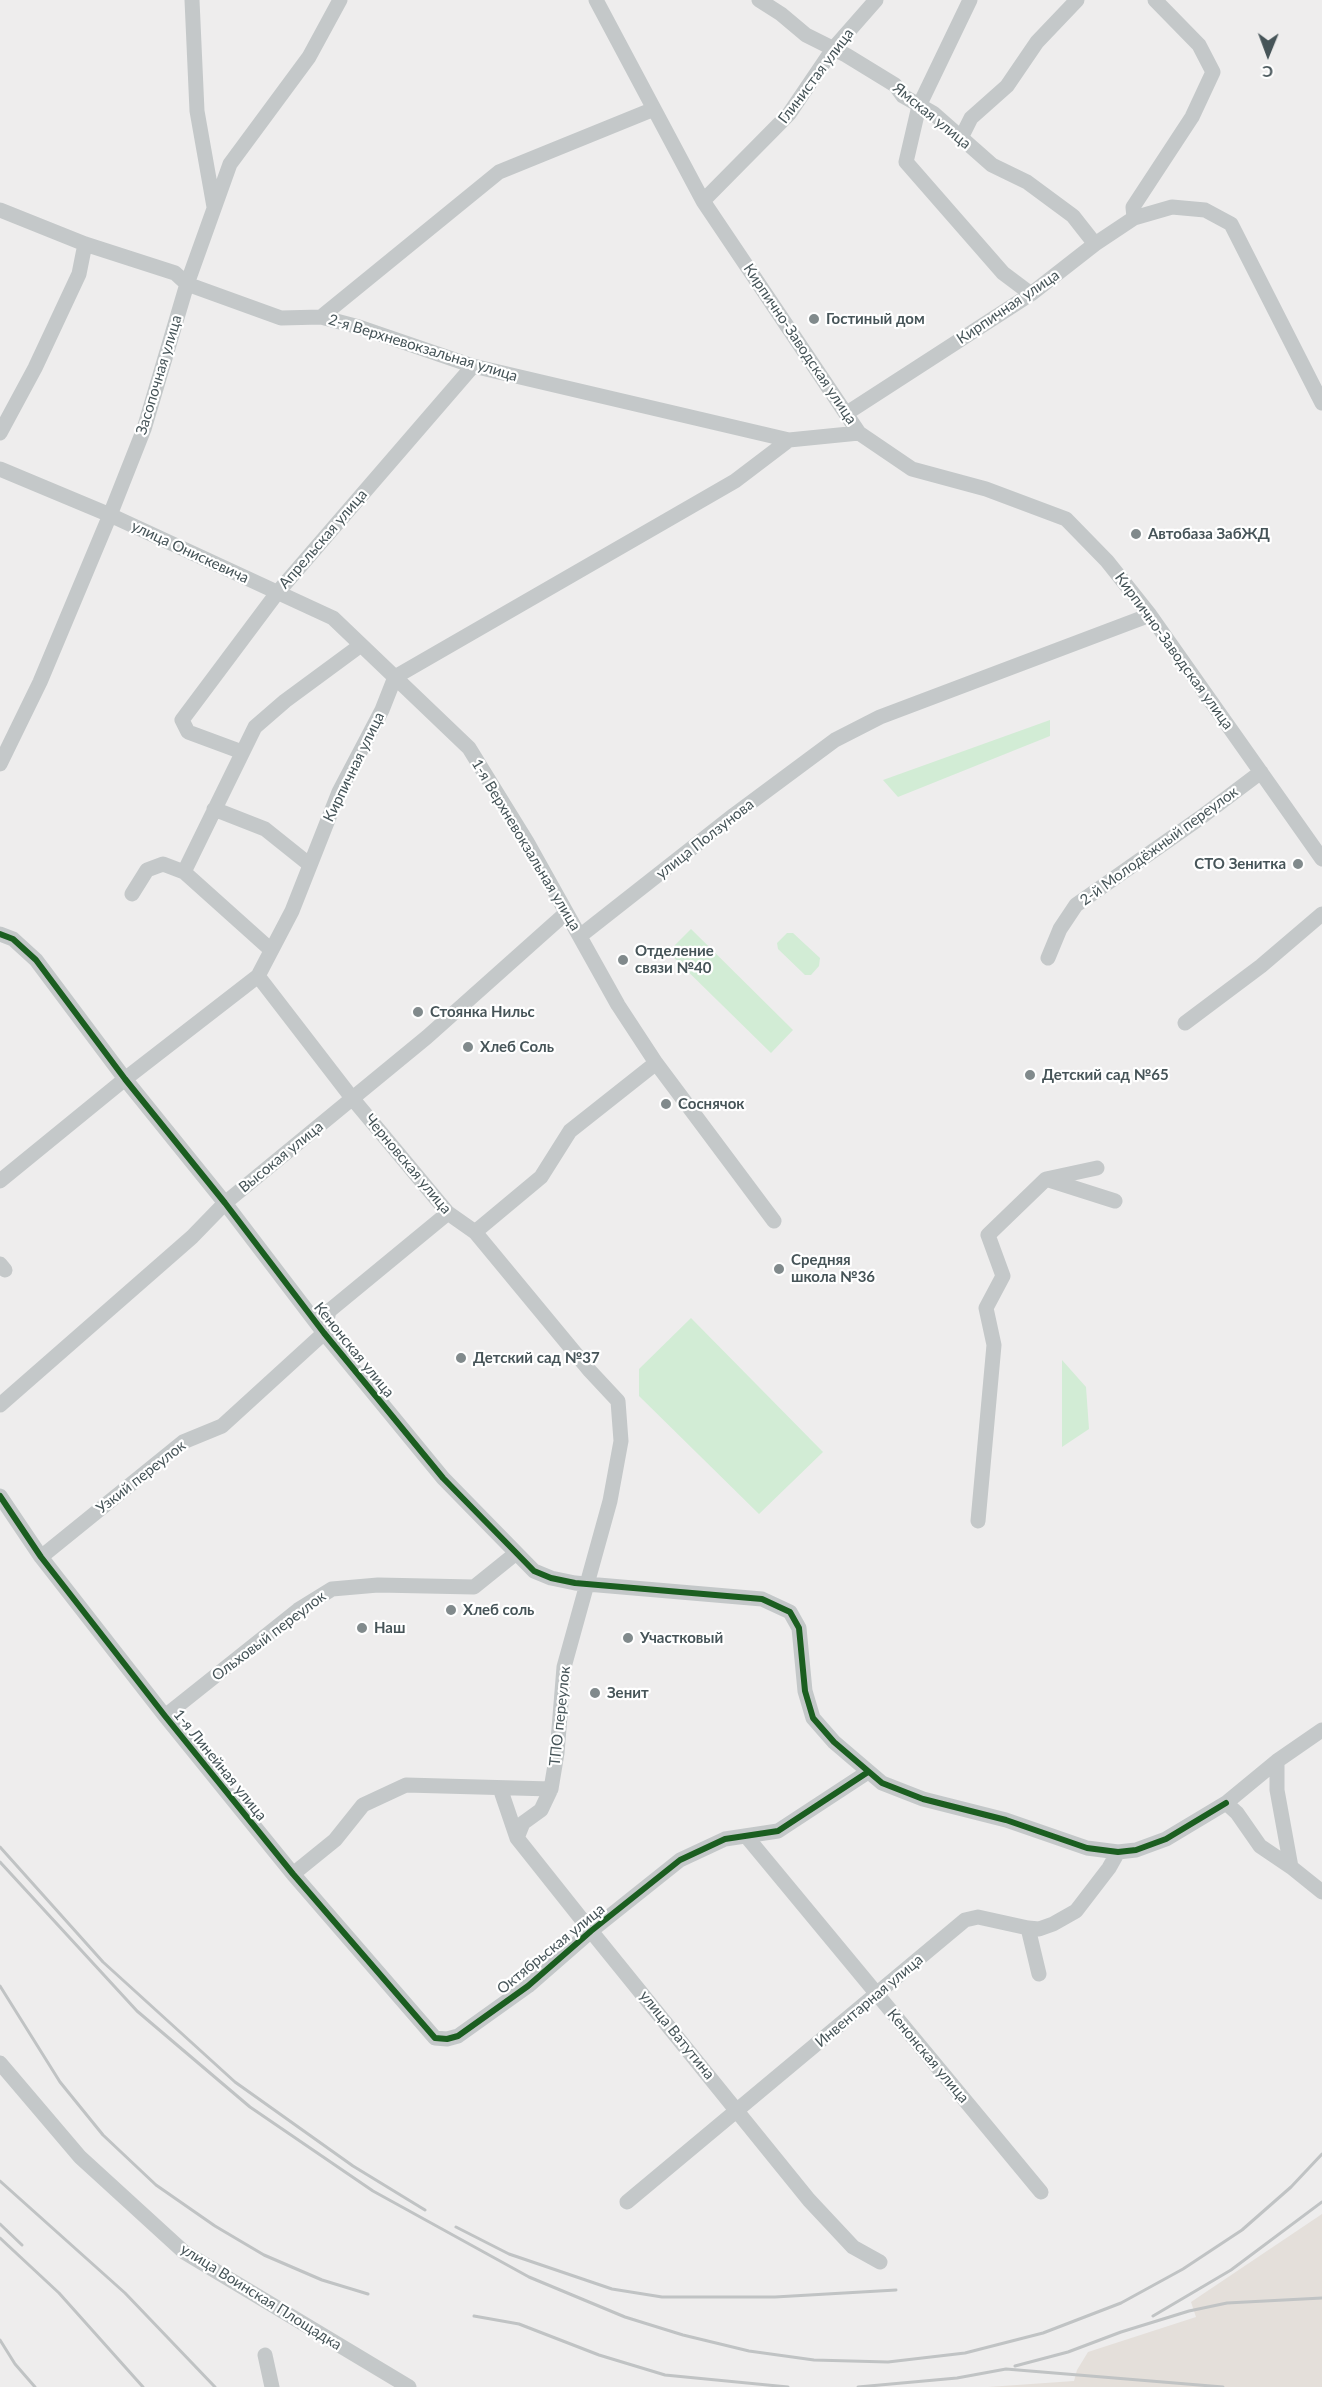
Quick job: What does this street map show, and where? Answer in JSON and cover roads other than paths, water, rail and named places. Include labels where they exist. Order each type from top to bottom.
[{"type":"street","points":[[192,0],[197,111],[214,210]]},
{"type":"street","name":"Засопочная улица","points":[[0,764],[40,682],[144,429],[187,284],[230,165],[309,57],[340,0]]},
{"type":"street","name":"Кирпично-Заводская улица","points":[[596,0],[703,201],[859,433],[912,469],[986,489],[1066,519],[1107,561],[1150,615],[1322,859]]},
{"type":"street","name":"Ямская улица","points":[[759,0],[781,14],[806,35],[895,85],[903,96],[933,113],[992,165],[1027,182],[1073,216],[1095,244]]},
{"type":"street","name":"Глинистая улица","points":[[703,201],[789,114],[832,49],[876,0]]},
{"type":"street","points":[[970,0],[919,106],[906,162],[1003,273],[1031,294]]},
{"type":"street","points":[[961,138],[971,118],[1007,86],[1037,42],[1077,0]]},
{"type":"street","points":[[1134,219],[1133,207],[1192,117],[1213,72],[1198,45],[1155,0]]},
{"type":"street","points":[[321,317],[499,172],[654,109]]},
{"type":"street","name":"Кирпичная улица","points":[[847,412],[1031,294],[1095,244],[1134,219],[1172,207],[1205,210],[1231,224],[1322,404]]},
{"type":"street","name":"2-я Верхневокзальная улица","points":[[0,210],[85,244],[175,273],[187,284],[281,318],[321,317],[359,327],[473,366],[789,440],[859,433]]},
{"type":"street","points":[[0,432],[35,368],[80,274],[85,244]]},
{"type":"street","name":"Апрельская улица","points":[[242,752],[188,732],[182,720],[277,593],[473,366]]},
{"type":"street","points":[[395,677],[735,481],[789,440]]},
{"type":"street","name":"улица Онискевича","points":[[0,468],[110,515],[333,618],[395,677]]},
{"type":"street","name":"улица Ползунова","points":[[580,936],[734,815],[835,741],[880,717],[1150,615]]},
{"type":"street","points":[[184,872],[255,727],[285,701],[361,645]]},
{"type":"street","name":"Кирпичная улица","points":[[0,1181],[125,1079],[258,976],[292,910],[339,792],[382,710],[395,677]]},
{"type":"street","name":"1-я Верхневокзальная улица","points":[[395,677],[468,748],[527,842],[580,936]]},
{"type":"street","name":"2-й Молодёжный переулок","points":[[1048,958],[1060,930],[1077,905],[1200,818],[1261,771]]},
{"type":"street","points":[[214,809],[265,829],[310,865]]},
{"type":"street","points":[[132,894],[147,870],[163,864],[184,872],[271,950]]},
{"type":"street","name":"Высокая улица","points":[[0,1406],[192,1237],[225,1203],[428,1037],[566,914]]},
{"type":"street","points":[[1185,1023],[1261,966],[1322,914]]},
{"type":"street","name":"Кенонская улица","points":[[0,934],[13,939],[36,960],[125,1079],[225,1203],[324,1333],[443,1478],[515,1554],[542,1576],[586,1584],[749,1597],[770,1602],[790,1612],[799,1628],[805,1691],[813,1718],[834,1742],[868,1772]]},
{"type":"street","points":[[580,936],[618,1005],[656,1063],[774,1221]]},
{"type":"street","name":"Черновская улица","points":[[258,976],[352,1098],[448,1214],[476,1232],[590,1371]]},
{"type":"street","points":[[476,1232],[541,1177],[570,1131],[656,1063]]},
{"type":"street","points":[[978,1521],[994,1345],[986,1308],[1003,1276],[988,1235],[1046,1179],[1097,1168]]},
{"type":"street","points":[[1046,1179],[1115,1201]]},
{"type":"street","points":[[324,1333],[329,1311],[448,1214]]},
{"type":"street","name":"Узкий переулок","points":[[42,1557],[183,1442],[222,1426],[324,1333]]},
{"type":"street","name":"ТПО переулок","points":[[551,1789],[557,1753],[564,1667],[610,1501],[621,1441],[618,1401],[590,1371]]},
{"type":"street","name":"1-я Линейная улица","points":[[0,1496],[42,1557],[165,1716],[293,1874],[435,2038]]},
{"type":"street","name":"Ольховый переулок","points":[[165,1716],[298,1610],[332,1589],[378,1585],[474,1587],[515,1554]]},
{"type":"street","points":[[868,1772],[882,1783],[924,1799],[1006,1820],[1087,1848],[1118,1852],[1136,1850],[1166,1839],[1226,1803],[1277,1761],[1322,1730]]},
{"type":"street","points":[[1277,1761],[1277,1790],[1291,1867]]},
{"type":"street","name":"Октябрьская улица","points":[[435,2038],[447,2039],[458,2036],[528,1986],[591,1931],[680,1860],[726,1839],[778,1831],[868,1772]]},
{"type":"street","points":[[293,1874],[335,1840],[363,1805],[406,1785],[551,1789],[541,1809],[523,1823],[517,1838]]},
{"type":"street","name":"улица Ватутина","points":[[500,1788],[517,1838],[591,1931],[809,2200],[853,2247],[880,2262]]},
{"type":"street","points":[[1226,1803],[1237,1813],[1260,1846],[1322,1892]]},
{"type":"street","name":"Кенонская улица","points":[[746,1836],[1041,2192]]},
{"type":"street","name":"Инвентарная улица","points":[[627,2202],[965,1920],[978,1917],[1028,1929],[1039,1929],[1053,1924],[1076,1911],[1109,1868],[1118,1852]]},
{"type":"street","points":[[1028,1929],[1038,1974]]},
{"type":"street","name":"улица Воинская Площадка","points":[[0,2063],[80,2157],[184,2252],[409,2387]]},
{"type":"street","points":[[265,2355],[272,2387]]},
{"type":"railway","points":[[0,1847],[103,1962],[235,2082],[353,2166],[425,2210]]},
{"type":"railway","points":[[0,1862],[137,2011],[250,2107],[373,2191],[529,2277],[625,2317],[683,2335],[749,2351],[814,2360],[888,2362],[965,2353],[1043,2333],[1121,2303],[1183,2269],[1242,2230],[1291,2187],[1322,2154]]},
{"type":"railway","points":[[0,1986],[60,2082],[103,2135],[156,2185],[215,2226],[264,2255],[322,2280],[368,2294]]},
{"type":"railway","points":[[0,2181],[125,2293],[215,2387]]},
{"type":"railway","points":[[1153,2316],[1231,2270],[1322,2202]]},
{"type":"railway","points":[[0,2224],[22,2245]]},
{"type":"railway","points":[[456,2227],[509,2254],[612,2289],[662,2297],[775,2297],[896,2290]]},
{"type":"railway","points":[[0,2238],[59,2293],[143,2387]]},
{"type":"railway","points":[[1015,2366],[1068,2352],[1121,2332],[1189,2311],[1227,2303],[1322,2298]]},
{"type":"railway","points":[[474,2316],[519,2324],[599,2355],[665,2375],[788,2387]]},
{"type":"railway","points":[[0,2340],[15,2364],[35,2387]]},
{"type":"railway","points":[[858,2387],[957,2378],[1006,2369],[1223,2387]]},
{"type":"place","name":"Гостиный дом","points":[[814,319]]},
{"type":"place","name":"Автобаза ЗабЖД","points":[[1136,534]]},
{"type":"place","name":"СТО Зенитка","points":[[1298,864]]},
{"type":"place","name":"Отделение связи №40","points":[[623,960]]},
{"type":"place","name":"Стоянка Нильс","points":[[418,1012]]},
{"type":"place","name":"Хлеб Соль","points":[[468,1047]]},
{"type":"place","name":"Детский сад №65","points":[[1030,1075]]},
{"type":"place","name":"Соснячок","points":[[666,1104]]},
{"type":"place","name":"Средняя школа №36","points":[[779,1269]]},
{"type":"place","name":"Детский сад №37","points":[[461,1358]]},
{"type":"place","name":"Хлеб соль","points":[[451,1610]]},
{"type":"place","name":"Наш","points":[[362,1628]]},
{"type":"place","name":"Участковый","points":[[628,1638]]},
{"type":"place","name":"Зенит","points":[[595,1693]]}]
